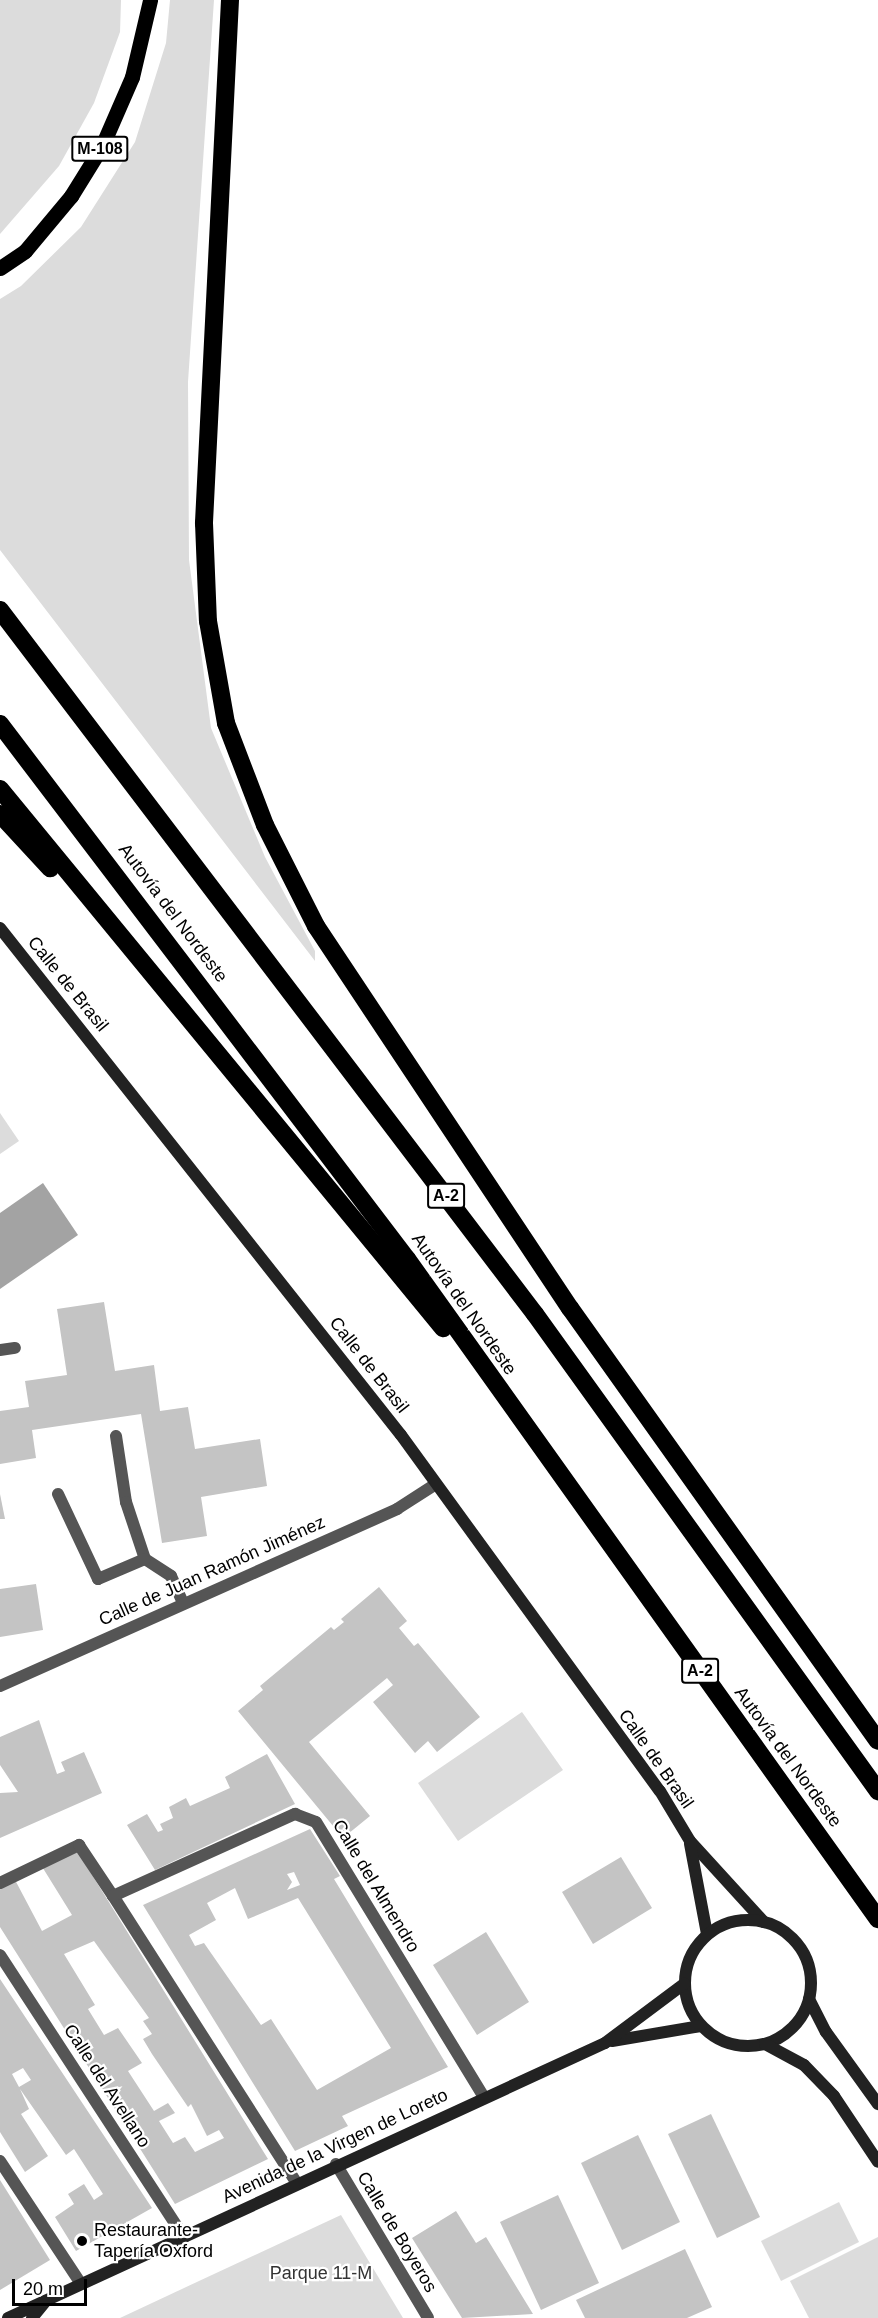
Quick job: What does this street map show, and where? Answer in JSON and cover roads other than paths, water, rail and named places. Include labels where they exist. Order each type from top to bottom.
[{"type":"highway","points":[[230,0],[204,523],[208,621],[226,723],[265,825],[316,926],[570,1308],[878,1741]]},
{"type":"highway","name":"A-2","points":[[0,610],[535,1314],[878,1791]]},
{"type":"highway","name":"Autovía del Nordeste","points":[[0,724],[386,1230],[878,1919]]},
{"type":"highway","points":[[0,789],[140,965],[523,1424]]},
{"type":"highway","points":[[0,814],[140,965]]},
{"type":"main road","name":"M-108","points":[[0,268],[33,242],[102,146],[132,77],[150,0]]},
{"type":"street","name":"Calle de Brasil","points":[[0,928],[436,1484],[660,1791],[690,1841]]},
{"type":"street","points":[[0,1350],[15,1348]]},
{"type":"street","points":[[116,1436],[126,1502],[145,1559],[171,1576],[183,1603]]},
{"type":"street","name":"Calle de Juan Ramón Jiménez","points":[[0,1686],[397,1509],[436,1484]]},
{"type":"street","points":[[58,1494],[98,1579],[145,1559]]},
{"type":"street","name":"Calle del Almendro","points":[[113,1896],[295,1814],[316,1822],[484,2097]]},
{"type":"street","points":[[690,1841],[764,1922],[782,1930],[802,1951],[811,1979],[809,1999],[785,2035],[765,2044],[731,2044],[701,2026],[689,2007],[684,1984],[687,1965],[707,1934],[724,1924],[764,1922]]},
{"type":"street","points":[[690,1841],[707,1934]]},
{"type":"street","points":[[0,1883],[79,1845],[296,2182]]},
{"type":"street","name":"Calle del Avellano","points":[[0,1955],[184,2237]]},
{"type":"street","name":"Avenida de la Virgen de Loreto","points":[[605,2043],[684,1984]]},
{"type":"street","points":[[809,1999],[826,2032],[878,2104]]},
{"type":"street","name":"Avenida de la Virgen de Loreto","points":[[8,2318],[184,2237],[296,2182],[605,2043],[670,2027],[701,2026]]},
{"type":"street","points":[[765,2044],[804,2066],[834,2096],[878,2162]]},
{"type":"street","points":[[0,2161],[81,2284]]},
{"type":"street","name":"Calle de Boyeros","points":[[336,2164],[428,2318]]},
{"type":"street","name":"Avenida de la Virgen de Loreto","points":[[32,2318],[48,2299]]},
{"type":"place","name":"Restaurante- Tapería Oxford","points":[[82,2241]]},
{"type":"park label","name":"Parque 11-M","points":[[321,2273]]}]
